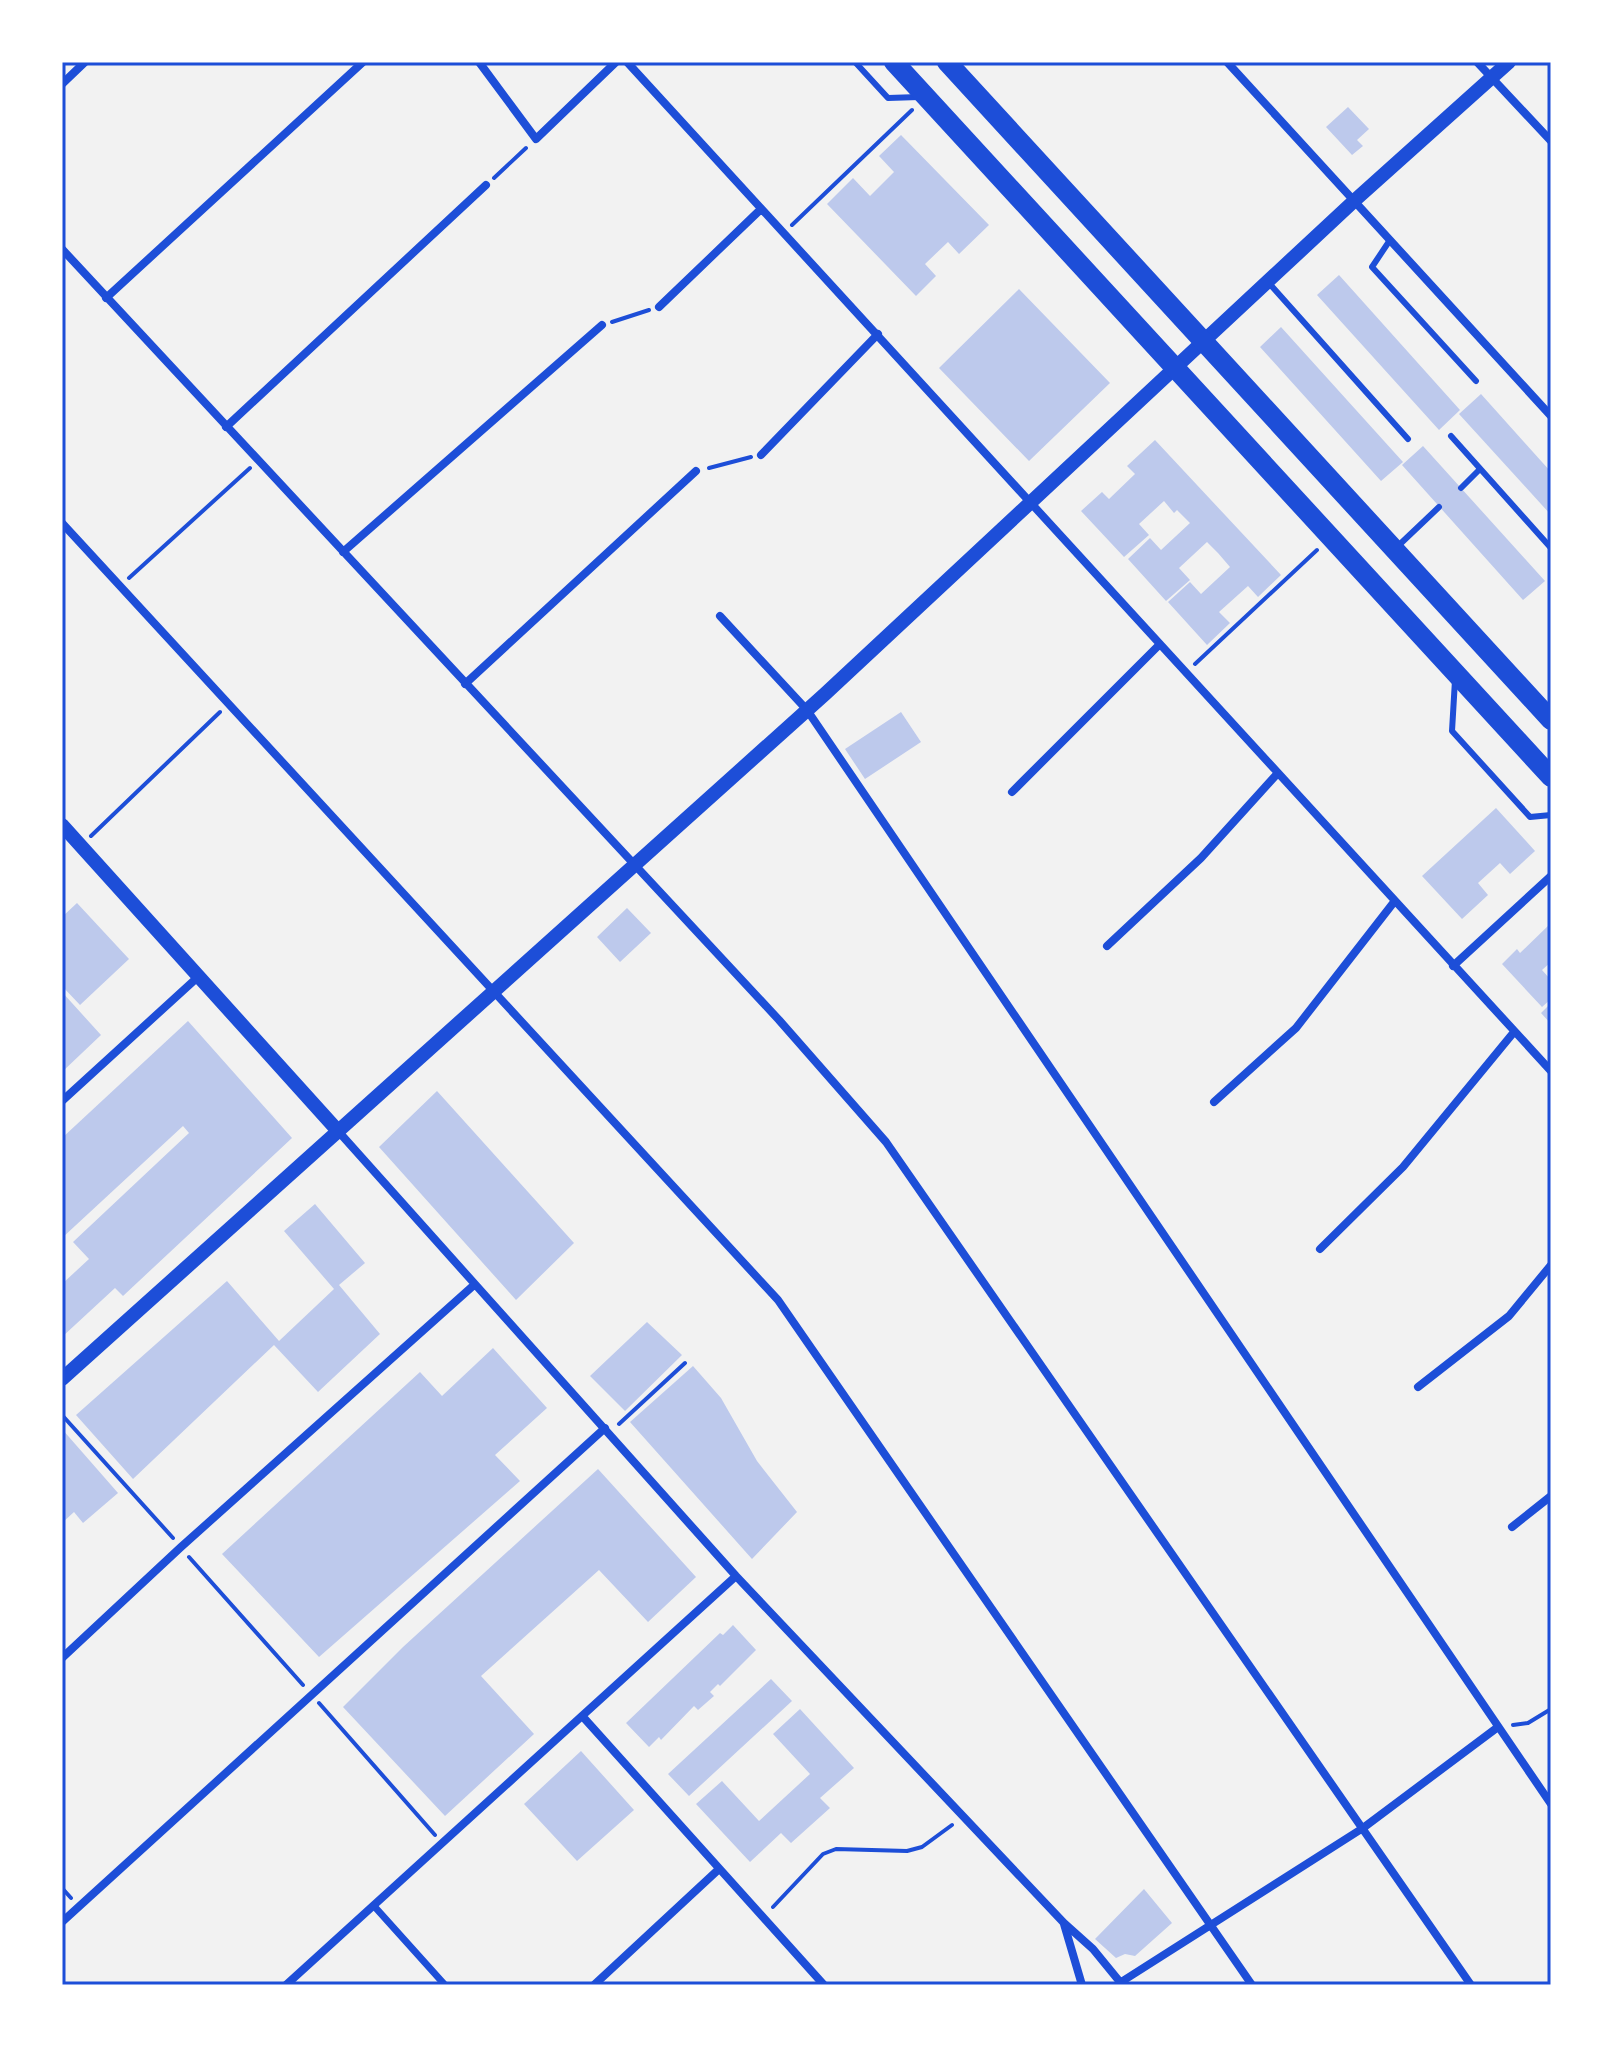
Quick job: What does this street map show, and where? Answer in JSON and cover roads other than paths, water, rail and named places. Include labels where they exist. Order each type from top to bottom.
[{"type":"main road","points":[[894,62],[1551,777]]},
{"type":"main road","points":[[947,62],[1551,720]]},
{"type":"street","points":[[62,84],[85,62]]},
{"type":"street","points":[[106,298],[363,62]]},
{"type":"street","points":[[479,62],[536,139],[616,62]]},
{"type":"street","points":[[627,62],[1551,1071]]},
{"type":"street","points":[[1227,62],[1551,416]]},
{"type":"street","points":[[1477,62],[1551,141]]},
{"type":"street","points":[[62,1379],[807,710],[1354,201],[1509,62]]},
{"type":"street","points":[[226,427],[486,185]]},
{"type":"street","points":[[659,307],[760,210]]},
{"type":"street","points":[[62,249],[779,1020],[886,1142],[1471,1985]]},
{"type":"street","points":[[343,552],[602,325]]},
{"type":"street","points":[[761,455],[878,334]]},
{"type":"street","points":[[465,684],[696,471]]},
{"type":"street","points":[[62,523],[778,1300],[1252,1985]]},
{"type":"street","points":[[720,616],[807,710],[1551,1804]]},
{"type":"street","points":[[1012,792],[1159,645]]},
{"type":"street","points":[[1107,946],[1201,858],[1277,774]]},
{"type":"street","points":[[63,829],[199,976],[736,1576],[1064,1923],[1093,1949],[1118,1983],[1363,1828],[1498,1727]]},
{"type":"street","points":[[1453,966],[1551,876]]},
{"type":"street","points":[[1214,1102],[1296,1028],[1394,902]]},
{"type":"street","points":[[62,1101],[199,976]]},
{"type":"street","points":[[1320,1249],[1403,1167],[1514,1032]]},
{"type":"street","points":[[1418,1387],[1509,1316],[1551,1265]]},
{"type":"street","points":[[62,1658],[181,1547],[474,1285]]},
{"type":"street","points":[[62,1922],[607,1430]]},
{"type":"street","points":[[1512,1527],[1551,1496]]},
{"type":"street","points":[[286,1985],[584,1718],[736,1576]]},
{"type":"street","points":[[584,1718],[824,1985]]},
{"type":"street","points":[[594,1985],[719,1869]]},
{"type":"street","points":[[374,1906],[445,1985]]},
{"type":"street","points":[[1064,1923],[1082,1985]]},
{"type":"lane","points":[[855,62],[888,98],[925,97]]},
{"type":"lane","points":[[1390,240],[1372,267],[1476,381]]},
{"type":"lane","points":[[1268,282],[1408,439]]},
{"type":"lane","points":[[1451,436],[1551,548]]},
{"type":"lane","points":[[1461,488],[1480,469]]},
{"type":"lane","points":[[1394,549],[1439,507]]},
{"type":"lane","points":[[1455,673],[1452,731],[1530,817],[1551,815]]}]
